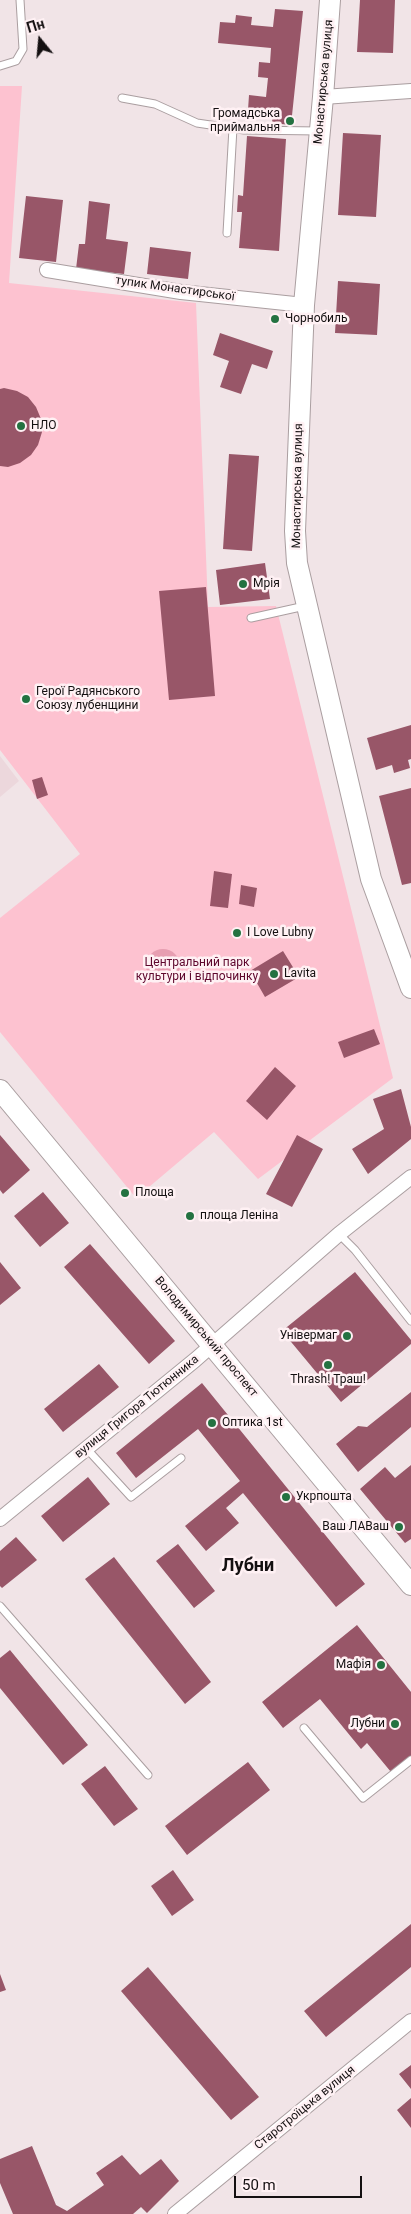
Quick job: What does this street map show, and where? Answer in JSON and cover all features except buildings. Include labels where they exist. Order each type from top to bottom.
[{"type":"main road","name":"Монастирська вулиця","points":[[330,0],[304,305],[295,530],[297,563],[371,879],[411,988]]},
{"type":"main road","name":"Володимирський проспект","points":[[0,1090],[411,1585]]},
{"type":"street","points":[[323,97],[411,91]]},
{"type":"street","name":"тупик Монастирської","points":[[47,270],[182,292],[304,305]]},
{"type":"street","name":"вулиця Григора Тютюнника","points":[[0,1519],[212,1345],[339,1234],[411,1178]]},
{"type":"street","name":"Старотроїцька вулиця","points":[[175,2214],[411,2022]]},
{"type":"lane","points":[[0,66],[16,60],[24,49],[20,0]]},
{"type":"lane","points":[[122,98],[155,104],[198,123],[233,128],[320,131]]},
{"type":"lane","points":[[227,233],[233,128]]},
{"type":"lane","points":[[251,618],[308,606]]},
{"type":"lane","points":[[339,1234],[355,1250],[411,1321]]},
{"type":"lane","points":[[86,1448],[131,1497],[181,1458]]},
{"type":"lane","points":[[0,1606],[148,1775]]},
{"type":"lane","points":[[304,1728],[363,1798],[411,1760]]},
{"type":"shaded area","points":[[0,756],[19,781],[0,797]]},
{"type":"shaded area","points":[[163,949],[170,950],[175,954],[179,959],[179,973],[175,978],[170,982],[163,983],[156,982],[151,978],[147,973],[146,966],[147,959],[151,954],[156,950]]},
{"type":"green space","name":"Центральний парк культури і відпочинку","points":[[0,86],[22,86],[9,283],[196,303],[208,607],[276,606],[393,1078],[258,1179],[214,1132],[136,1198],[0,1032],[0,918],[80,854],[0,750]]},
{"type":"place","name":"Громадська приймальня","points":[[290,121]]},
{"type":"place","name":"Чорнобиль","points":[[275,319]]},
{"type":"place","name":"НЛО","points":[[21,426]]},
{"type":"place","name":"Мрія","points":[[243,584]]},
{"type":"place","name":"Герої Радянського Союзу лубенщини","points":[[26,699]]},
{"type":"place","name":"I Love Lubny","points":[[237,933]]},
{"type":"place","name":"Lavita","points":[[274,974]]},
{"type":"place","name":"Площа","points":[[125,1193]]},
{"type":"place","name":"площа Леніна","points":[[190,1216]]},
{"type":"place","name":"Універмаг","points":[[347,1336]]},
{"type":"place","name":"Thrash! Траш!","points":[[328,1365]]},
{"type":"place","name":"Оптика 1st","points":[[212,1423]]},
{"type":"place","name":"Укрпошта","points":[[286,1497]]},
{"type":"place","name":"Ваш ЛАВаш","points":[[399,1527]]},
{"type":"place","name":"Мафія","points":[[381,1665]]},
{"type":"place","name":"Лубни","points":[[395,1724]]},
{"type":"district","name":"Лубни","points":[[248,1566]]}]
